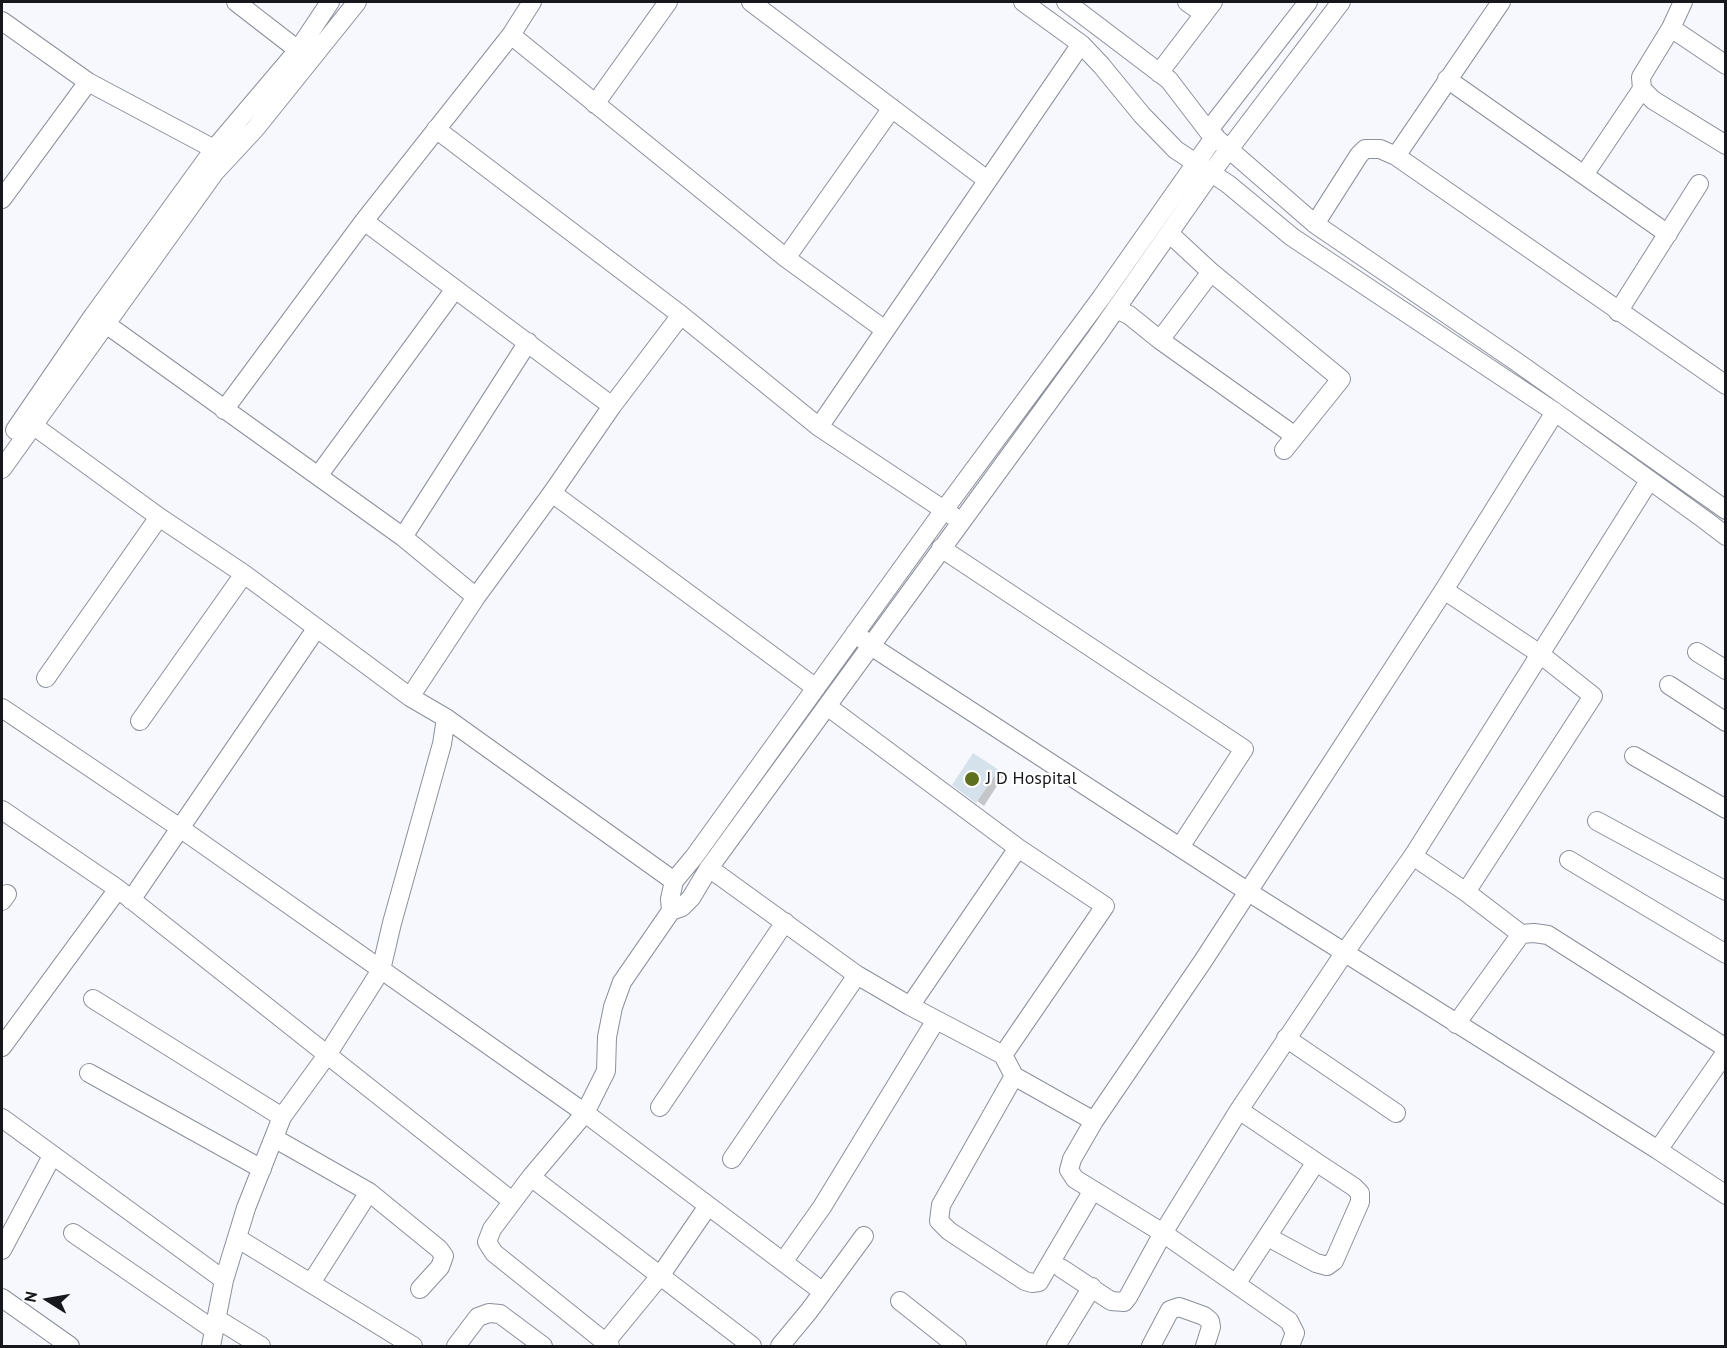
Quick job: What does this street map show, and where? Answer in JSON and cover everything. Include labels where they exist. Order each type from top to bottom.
[{"type":"street","points":[[236,2],[298,50]]},
{"type":"street","points":[[2,448],[99,307],[214,149],[298,50],[330,2]]},
{"type":"street","points":[[2,469],[215,172],[255,129],[357,2]]},
{"type":"street","points":[[224,410],[364,220],[511,35],[532,2]]},
{"type":"street","points":[[595,104],[668,2]]},
{"type":"street","points":[[751,2],[987,180]]},
{"type":"street","points":[[1023,2],[1081,45],[1176,150],[1211,173],[1292,237],[1555,412],[1725,536]]},
{"type":"street","points":[[1066,2],[1169,80],[1212,133],[1315,224],[1725,510]]},
{"type":"street","points":[[1159,73],[1208,7],[1187,2]]},
{"type":"street","points":[[671,912],[670,899],[674,881],[1101,298],[1195,162],[1212,133],[1308,2]]},
{"type":"street","points":[[708,1206],[660,1276],[608,1345],[494,1253],[487,1242],[492,1229],[512,1201],[585,1113],[606,1071],[607,1037],[613,1007],[622,982],[671,912],[687,903],[709,868],[1116,309],[1211,173],[1341,2]]},
{"type":"street","points":[[1396,156],[1501,2]]},
{"type":"street","points":[[1584,176],[1642,89],[1641,77],[1671,28],[1683,2]]},
{"type":"street","points":[[2,21],[88,82],[214,149]]},
{"type":"street","points":[[1671,28],[1725,65]]},
{"type":"street","points":[[511,35],[786,258],[885,330]]},
{"type":"street","points":[[819,427],[1081,45]]},
{"type":"street","points":[[1447,79],[1668,234]]},
{"type":"street","points":[[3,192],[88,82]]},
{"type":"street","points":[[1642,89],[1653,100],[1725,145]]},
{"type":"street","points":[[786,258],[892,108]]},
{"type":"street","points":[[436,129],[681,315],[819,427],[961,521]]},
{"type":"street","points":[[1315,224],[1359,155],[1365,149],[1380,149],[1396,156],[1725,386]]},
{"type":"street","points":[[1618,312],[1699,184]]},
{"type":"street","points":[[364,220],[612,406]]},
{"type":"street","points":[[1116,309],[1129,315],[1289,443],[1341,379],[1211,272],[1170,234]]},
{"type":"street","points":[[1160,340],[1211,272]]},
{"type":"street","points":[[318,476],[455,289]]},
{"type":"street","points":[[410,697],[476,597],[612,406],[681,315]]},
{"type":"street","points":[[106,324],[403,537],[476,597]]},
{"type":"street","points":[[403,537],[528,342]]},
{"type":"street","points":[[1290,1347],[1295,1333],[1289,1321],[1163,1233],[1075,1179],[1069,1170],[1072,1159],[1094,1121],[1203,961],[1444,590],[1555,412]]},
{"type":"street","points":[[34,426],[159,518],[244,574],[410,697],[446,718],[674,881]]},
{"type":"street","points":[[1061,1268],[1111,1301],[1124,1302],[1163,1233],[1239,1110],[1286,1038],[1413,856],[1649,481]]},
{"type":"street","points":[[552,493],[816,688]]},
{"type":"street","points":[[46,678],[159,518]]},
{"type":"street","points":[[941,549],[1244,749],[1180,847]]},
{"type":"street","points":[[140,721],[244,574]]},
{"type":"street","points":[[1444,590],[1540,654],[1593,696],[1466,892]]},
{"type":"street","points":[[2,1047],[124,894],[180,828],[316,629]]},
{"type":"street","points":[[855,633],[871,646],[1247,891],[1658,1150],[1725,1195]]},
{"type":"street","points":[[1697,652],[1725,670]]},
{"type":"street","points":[[1669,685],[1725,722]]},
{"type":"street","points":[[827,706],[1018,848],[1105,906],[1003,1055]]},
{"type":"street","points":[[2,708],[180,828],[585,1113],[823,1292]]},
{"type":"street","points":[[214,1332],[224,1280],[237,1238],[282,1117],[327,1055],[381,970],[442,744],[446,718]]},
{"type":"street","points":[[1634,756],[1725,809]]},
{"type":"street","points":[[2,810],[124,894],[512,1201]]},
{"type":"street","points":[[1598,821],[1725,891]]},
{"type":"street","points":[[910,1006],[1018,848]]},
{"type":"street","points":[[1413,856],[1466,892],[1521,934],[1548,935],[1725,1050],[1658,1150]]},
{"type":"street","points":[[1569,860],[1725,954]]},
{"type":"street","points":[[709,868],[857,975],[1003,1055],[1014,1076],[1094,1121]]},
{"type":"street","points":[[660,1107],[785,922]]},
{"type":"street","points":[[1456,1024],[1521,934]]},
{"type":"street","points":[[732,1160],[857,975]]},
{"type":"street","points":[[93,999],[282,1117]]},
{"type":"street","points":[[783,1262],[822,1207],[936,1020]]},
{"type":"street","points":[[1286,1038],[1396,1113]]},
{"type":"street","points":[[89,1073],[261,1169]]},
{"type":"street","points":[[1014,1076],[941,1205],[939,1221],[949,1231],[1024,1281],[1039,1282],[1094,1191]]},
{"type":"street","points":[[1239,1110],[1360,1192],[1360,1202],[1334,1261],[1327,1266],[1316,1263],[1268,1237]]},
{"type":"street","points":[[2,1118],[224,1280]]},
{"type":"street","points":[[274,1138],[369,1192],[440,1249],[444,1256],[440,1267],[420,1289]]},
{"type":"street","points":[[2,1250],[52,1156]]},
{"type":"street","points":[[1236,1284],[1316,1162]]},
{"type":"street","points":[[531,1177],[752,1347]]},
{"type":"street","points":[[311,1283],[369,1192]]},
{"type":"street","points":[[73,1233],[214,1332],[261,1347]]},
{"type":"street","points":[[780,1347],[864,1236]]},
{"type":"street","points":[[237,1238],[413,1347]]},
{"type":"street","points":[[1056,1347],[1092,1287]]},
{"type":"street","points":[[2,1298],[70,1347]]},
{"type":"street","points":[[900,1301],[957,1347]]},
{"type":"street","points":[[1151,1347],[1170,1310],[1179,1307],[1204,1316],[1210,1321],[1211,1327],[1205,1347]]},
{"type":"street","points":[[464,1344],[478,1317],[489,1313],[500,1314],[543,1347]]},
{"type":"building","points":[[973,753],[999,770],[976,803],[952,785]]},
{"type":"place","name":"J D Hospital","points":[[972,779]]}]
